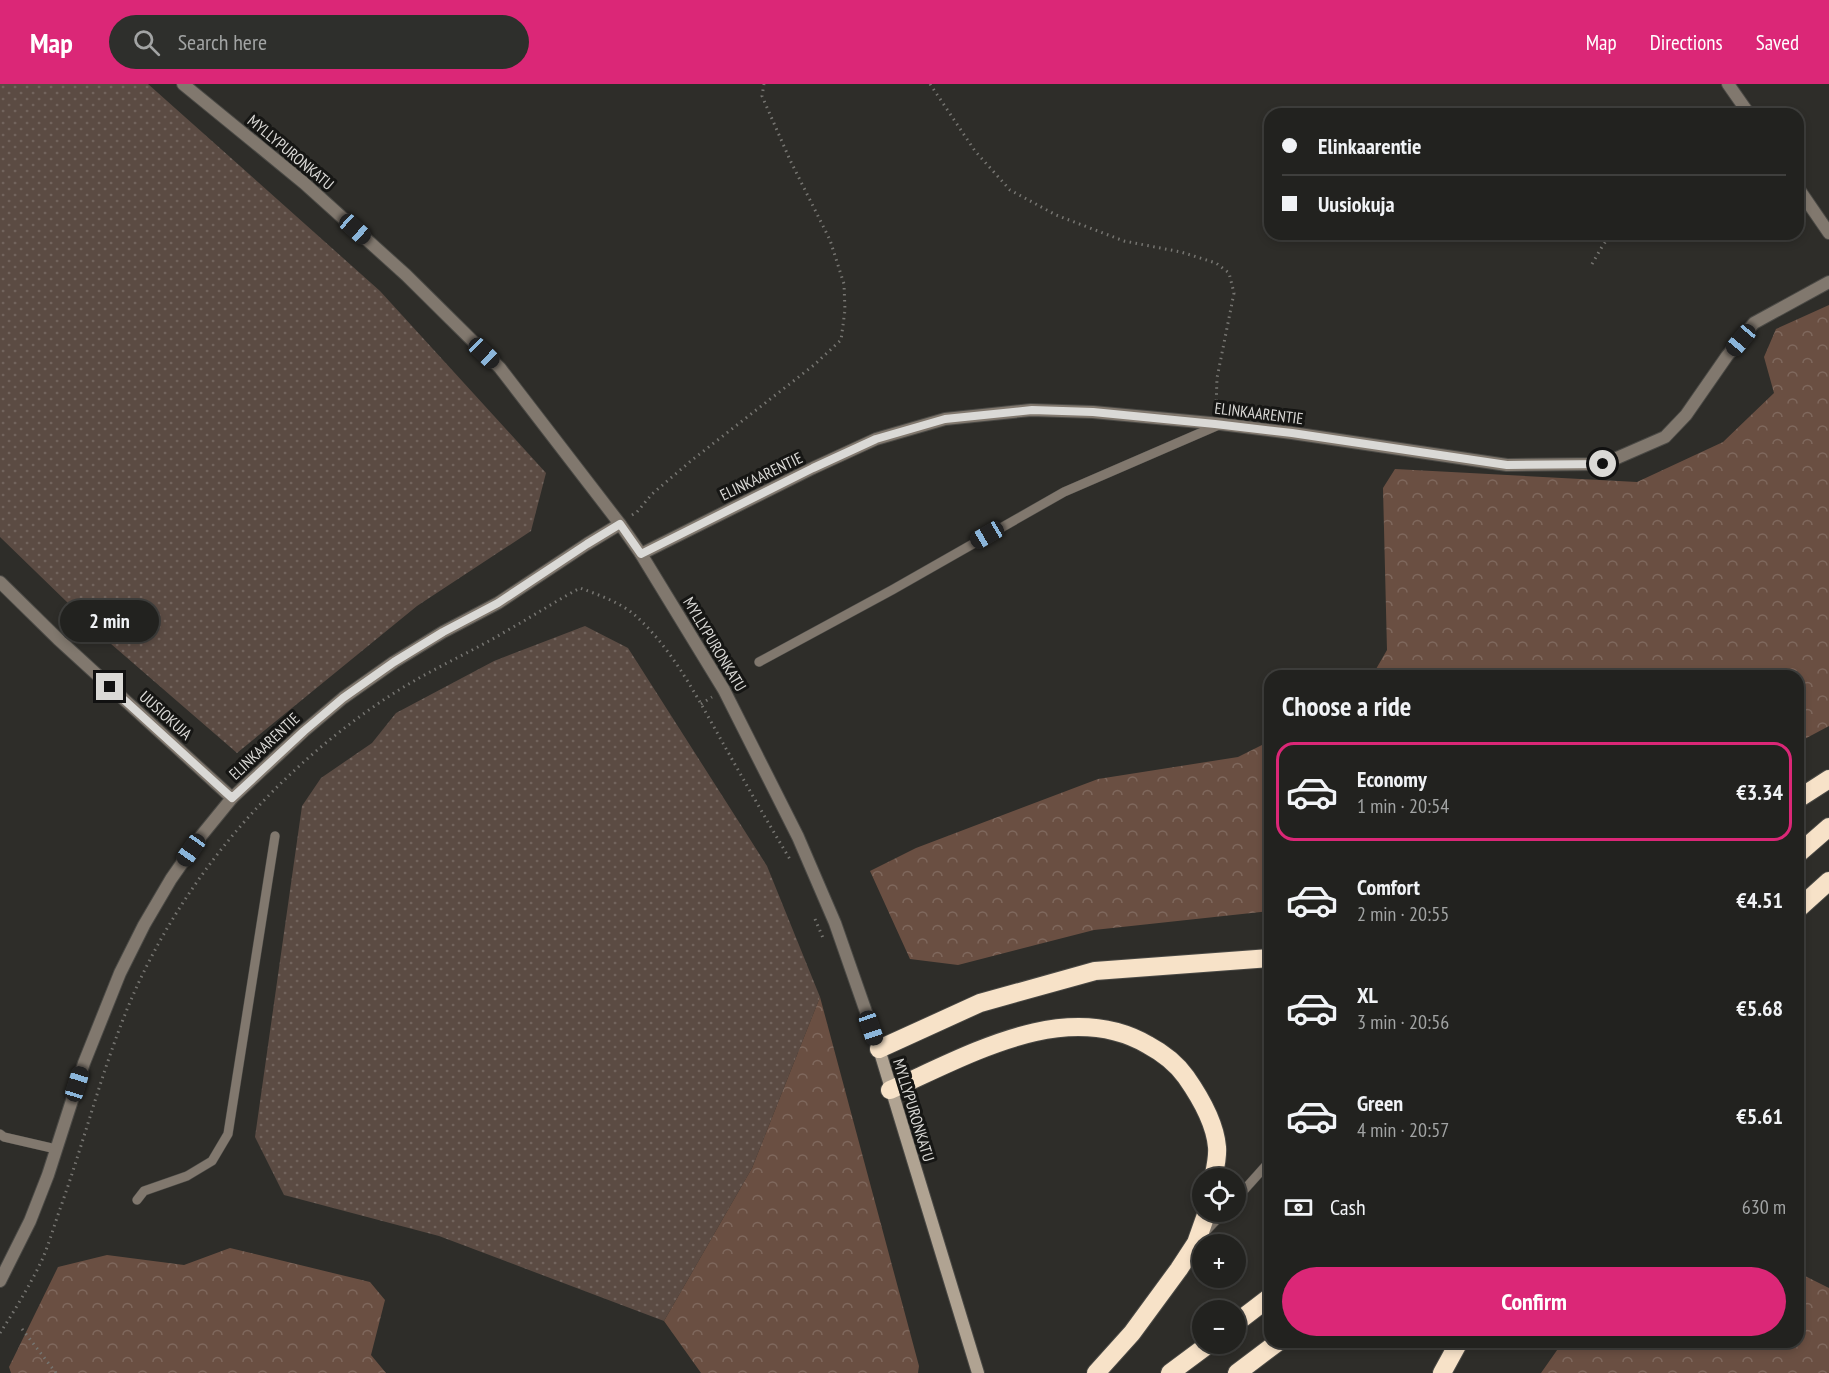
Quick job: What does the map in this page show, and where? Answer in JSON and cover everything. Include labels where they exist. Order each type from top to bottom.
[{"type":"highway","points":[[1804,795],[1829,779]]},
{"type":"highway","points":[[1804,849],[1829,827]]},
{"type":"highway","points":[[1804,904],[1829,881]]},
{"type":"highway","points":[[879,1049],[980,1003],[1095,971],[1264,958]]},
{"type":"highway","points":[[890,1090],[1003,1041],[1044,1030],[1077,1027],[1108,1029],[1138,1039],[1164,1054],[1183,1074],[1195,1090],[1210,1121],[1217,1148],[1214,1168]]},
{"type":"highway","points":[[1096,1373],[1132,1333],[1192,1249]]},
{"type":"highway","points":[[1246,1315],[1264,1302]]},
{"type":"highway","points":[[1237,1373],[1270,1348]]},
{"type":"highway","points":[[1443,1372],[1456,1348]]},
{"type":"highway","points":[[1170,1373],[1196,1354]]},
{"type":"main road","name":"MYLLYPURONKATU","points":[[879,1049],[978,1373]]},
{"type":"street","name":"MYLLYPURONKATU","points":[[183,84],[313,190],[406,275],[500,368],[620,524],[641,554],[724,690],[798,837],[835,923],[879,1049]]},
{"type":"street","points":[[1728,84],[1745,108]]},
{"type":"street","points":[[1804,197],[1829,233]]},
{"type":"street","name":"ELINKAARENTIE","points":[[641,554],[876,439],[945,419],[1032,410],[1093,412],[1218,424],[1507,465],[1603,464],[1665,436],[1686,415],[1754,323],[1829,282]]},
{"type":"street","name":"ELINKAARENTIE","points":[[0,1281],[30,1221],[48,1175],[84,1063],[120,973],[144,924],[171,879],[201,836],[232,798],[343,698],[394,662],[443,632],[498,603],[620,524]]},
{"type":"street","name":"UUSIOKUJA","points":[[0,582],[58,639],[232,798]]},
{"type":"lane","points":[[759,662],[1064,492],[1218,424]]},
{"type":"lane","points":[[137,1200],[144,1191],[187,1176],[212,1161],[228,1134],[275,836]]},
{"type":"lane","points":[[0,1134],[4,1137],[56,1149]]},
{"type":"lane","points":[[1246,1188],[1264,1168]]},
{"type":"lane","points":[[1204,1234],[1215,1222]]},
{"type":"path","points":[[620,524],[637,512],[652,494],[692,460],[814,366],[841,340],[845,310],[844,284],[830,240],[790,160],[762,96],[764,84]]},
{"type":"path","points":[[930,84],[975,151],[1010,190],[1056,215],[1124,241],[1181,252],[1216,263],[1229,273],[1234,293],[1218,378],[1218,424]]},
{"type":"path","points":[[1592,264],[1607,240]]},
{"type":"path","points":[[636,616],[668,651],[796,870]]},
{"type":"path","points":[[813,914],[826,946]]},
{"type":"path","points":[[22,1329],[56,1373]]},
{"type":"shaded area","points":[[0,84],[148,84],[380,291],[546,473],[531,531],[417,606],[237,753],[103,637],[0,537]]},
{"type":"shaded area","points":[[585,626],[628,648],[767,866],[820,997],[752,1168],[664,1321],[439,1236],[284,1195],[255,1137],[302,806],[321,778],[372,743],[396,713],[494,661]]},
{"type":"green space","points":[[1829,305],[1829,726],[1804,739],[1804,670],[1375,670],[1387,650],[1383,488],[1395,469],[1637,482],[1723,442],[1774,393],[1764,357],[1776,329]]},
{"type":"green space","points":[[1264,744],[1264,912],[1094,930],[958,965],[910,959],[870,871],[916,848],[1098,779],[1238,757]]},
{"type":"green space","points":[[820,997],[919,1366],[918,1373],[701,1373],[664,1321],[752,1168]]},
{"type":"green space","points":[[230,1248],[370,1282],[385,1300],[371,1355],[386,1373],[11,1373],[9,1367],[58,1267],[107,1255],[184,1265]]},
{"type":"green space","points":[[1804,1276],[1829,1288],[1829,1373],[1541,1373],[1558,1348],[1804,1348]]},
{"type":"route","points":[[110,687],[232,798],[343,698],[394,662],[443,632],[498,603],[620,524],[641,554],[876,439],[945,419],[1032,410],[1093,412],[1292,433],[1507,465],[1603,464]]}]
